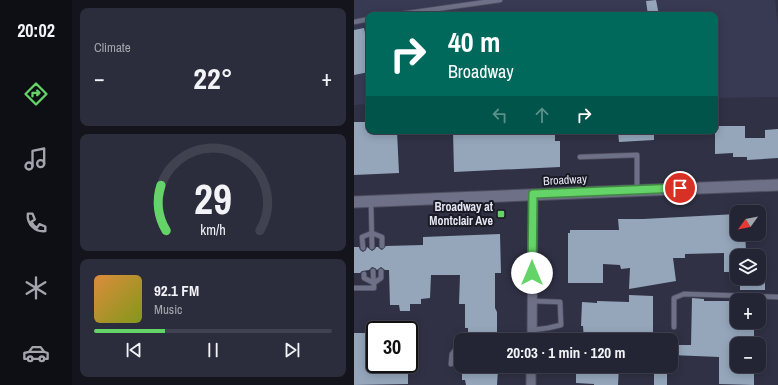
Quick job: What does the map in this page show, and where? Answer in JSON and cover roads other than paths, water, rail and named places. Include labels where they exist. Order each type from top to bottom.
[{"type":"main road","name":"Broadway","points":[[354,202],[778,185]]},
{"type":"street","points":[[532,330],[533,194]]},
{"type":"street","points":[[531,373],[531,385]]},
{"type":"lane","points":[[415,12],[500,0]]},
{"type":"lane","points":[[354,22],[366,20]]},
{"type":"lane","points":[[580,158],[637,155],[637,190]]},
{"type":"lane","points":[[371,202],[372,247]]},
{"type":"lane","points":[[372,232],[382,237],[382,246]]},
{"type":"lane","points":[[363,248],[362,237],[372,232]]},
{"type":"lane","points":[[374,283],[381,278],[381,270]]},
{"type":"lane","points":[[354,288],[374,288],[374,271]]},
{"type":"lane","points":[[364,274],[364,278],[374,283]]},
{"type":"lane","points":[[674,327],[674,298],[684,294],[778,297]]},
{"type":"lane","points":[[532,301],[560,302],[561,325],[532,330]]},
{"type":"lane","points":[[451,364],[452,354],[454,351]]},
{"type":"place","name":"Broadway at Montclair Ave","points":[[501,214]]}]
